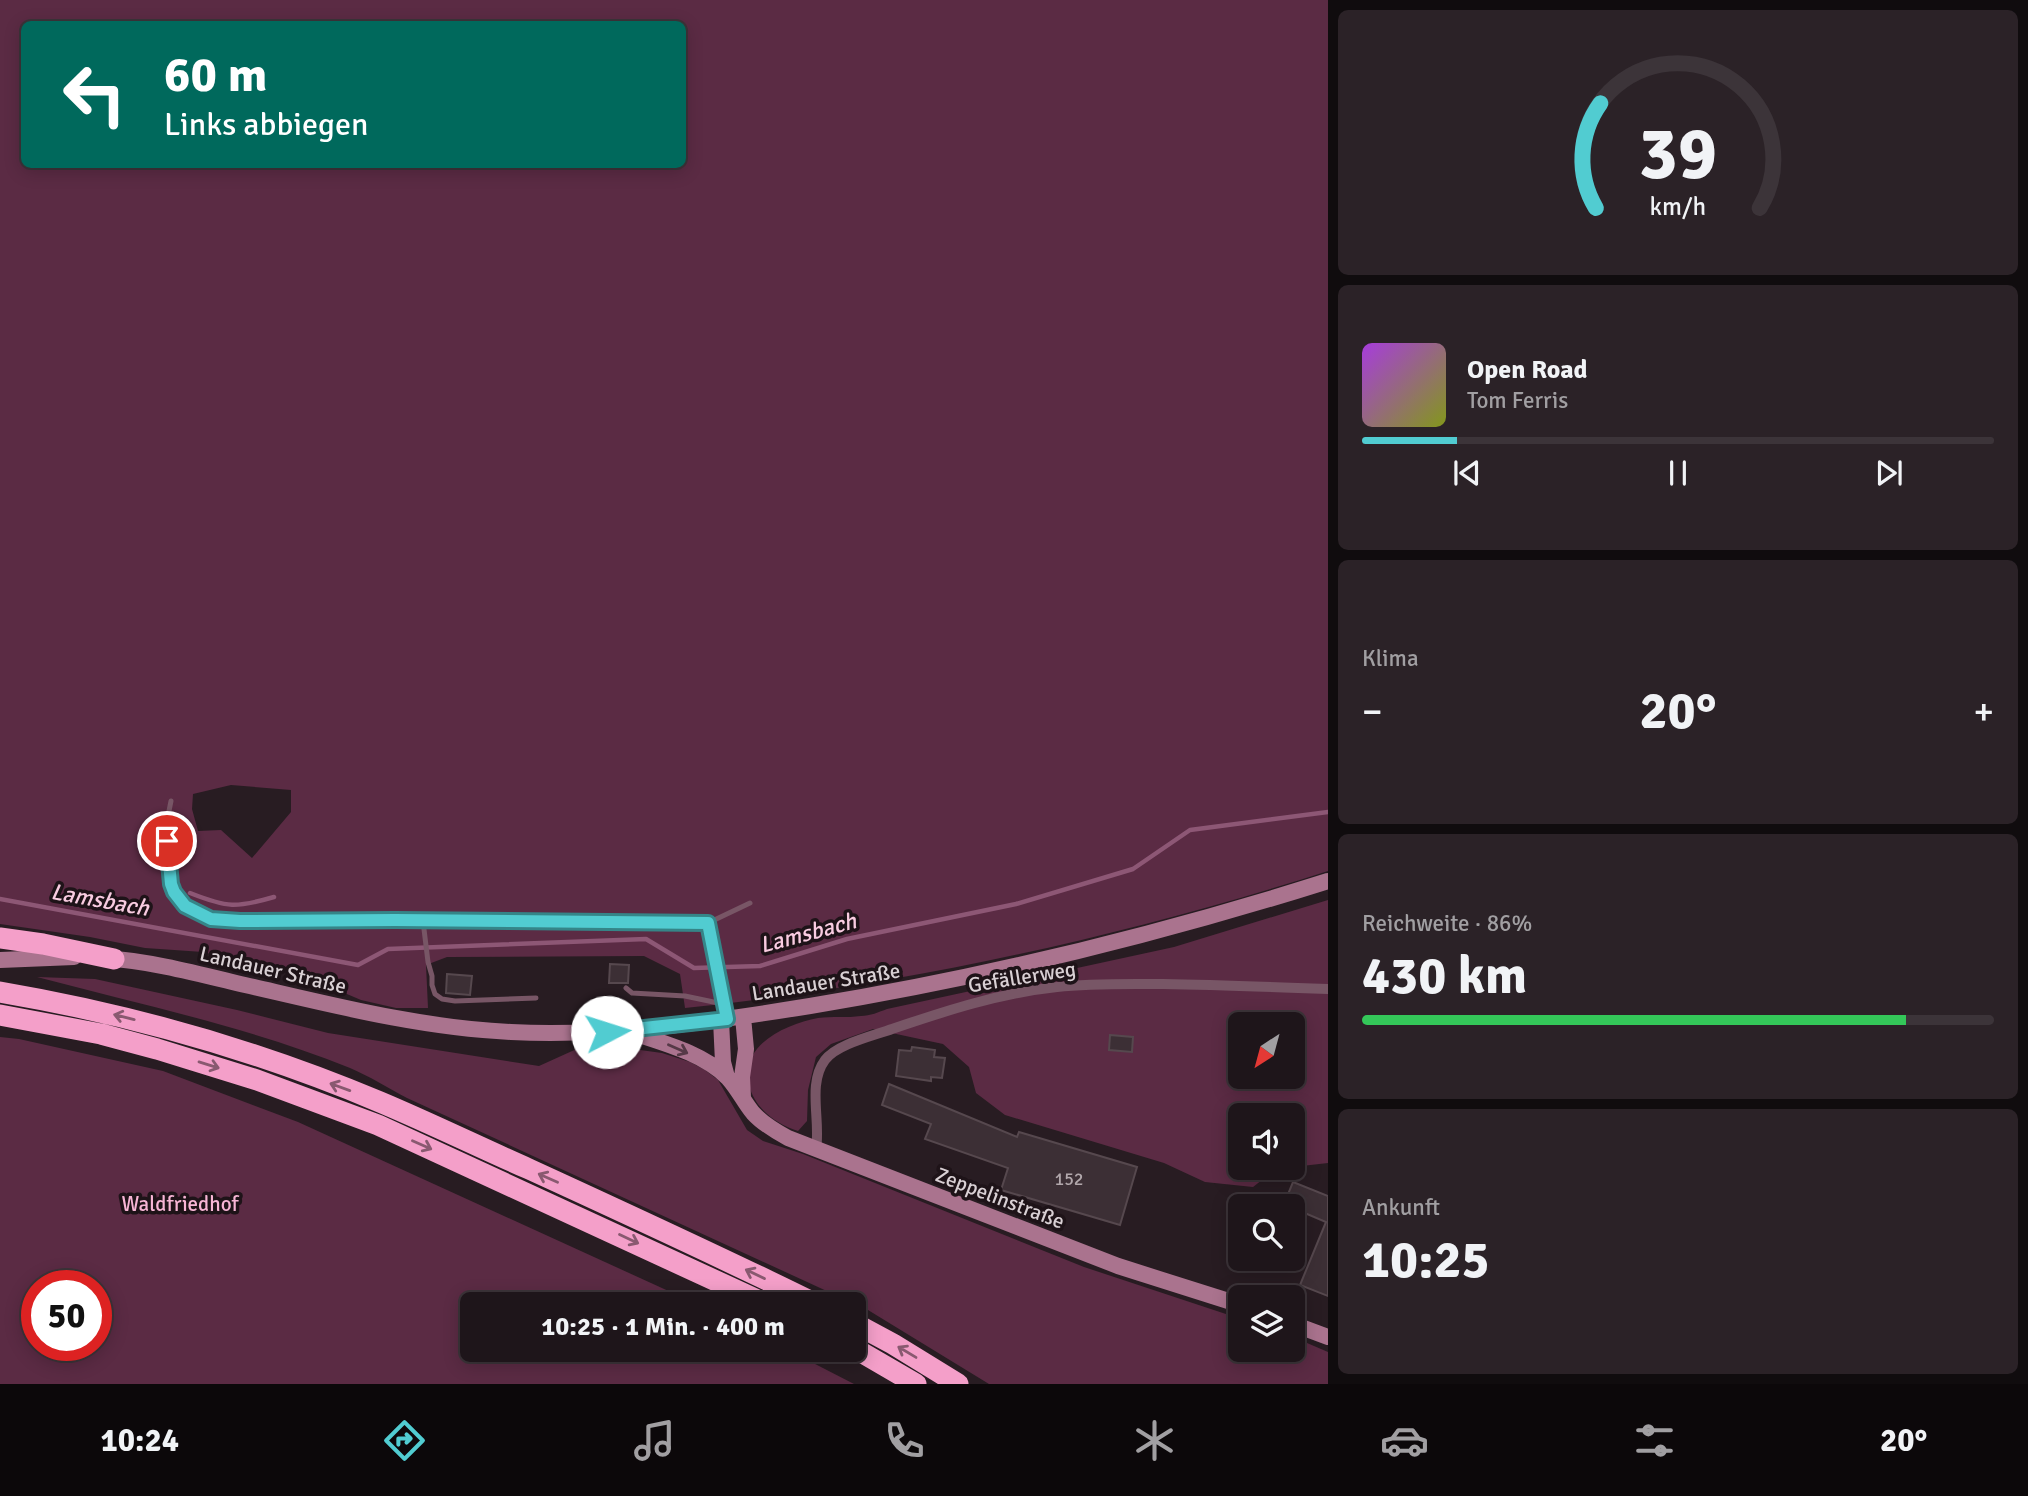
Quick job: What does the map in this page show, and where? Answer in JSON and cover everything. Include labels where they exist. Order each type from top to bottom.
[{"type":"highway","points":[[0,938],[114,959]]},
{"type":"highway","points":[[0,992],[58,1002],[164,1028],[261,1058],[379,1101],[642,1220],[791,1292]]},
{"type":"highway","points":[[0,1015],[73,1028],[157,1049],[257,1080],[378,1125],[740,1292]]},
{"type":"highway","points":[[866,1330],[958,1384]]},
{"type":"highway","points":[[866,1355],[916,1384]]},
{"type":"main road","name":"Landauer Straße","points":[[0,960],[50,957],[114,959],[205,975],[336,1006],[458,1027],[536,1033],[588,1033],[901,991],[1058,957],[1180,926],[1328,881]]},
{"type":"main road","points":[[727,1077],[723,1062],[729,1015]]},
{"type":"main road","points":[[729,1015],[746,1049],[742,1077],[743,1097]]},
{"type":"main road","points":[[625,1030],[701,1059],[727,1077],[743,1097]]},
{"type":"main road","name":"Zeppelinstraße","points":[[743,1097],[753,1113],[769,1128],[788,1138],[1106,1261],[1228,1300]]},
{"type":"main road","points":[[1305,1328],[1328,1337]]},
{"type":"street","name":"Gefällerweg","points":[[816,1149],[819,1131],[817,1084],[825,1060],[846,1045],[922,1019],[1007,996],[1057,987],[1123,984],[1328,989]]},
{"type":"lane","points":[[171,801],[166,825],[171,884],[185,906],[211,919],[708,923],[750,903]]},
{"type":"lane","points":[[423,921],[432,985],[435,994],[442,999],[455,1001],[536,998]]},
{"type":"lane","points":[[708,923],[729,1015]]},
{"type":"lane","points":[[626,988],[632,993],[685,996],[729,1015]]},
{"type":"green space","points":[[0,0],[1328,0],[1328,871],[1170,917],[1010,956],[848,986],[685,1008],[680,974],[644,956],[447,957],[426,965],[428,1008],[396,1008],[361,1000],[288,969],[203,952],[145,948],[0,924]],"holes":[[[231,785],[291,790],[291,812],[252,858],[221,830],[198,831],[192,809],[193,794]]]},
{"type":"green space","points":[[1328,900],[1328,1163],[1305,1166],[1305,1103],[1228,1103],[1228,1180],[1262,1180],[1253,1187],[1205,1182],[1164,1163],[1005,1115],[976,1093],[969,1067],[943,1044],[873,1029],[831,1044],[816,1057],[808,1090],[807,1121],[798,1131],[782,1124],[761,1108],[752,1094],[748,1071],[751,1058],[768,1039],[779,1031],[805,1021],[823,1017],[868,1015],[1174,947]]},
{"type":"green space","points":[[37,977],[95,979],[328,1033],[539,1066],[581,1047],[611,1046],[662,1053],[690,1062],[718,1080],[747,1130],[763,1141],[803,1154],[1084,1267],[1228,1315],[1228,1362],[1305,1362],[1305,1342],[1328,1352],[1328,1384],[989,1384],[866,1309],[866,1292],[829,1292],[407,1098],[350,1068],[273,1040]]},
{"type":"green space","name":"Waldfriedhof","points":[[0,1037],[163,1071],[298,1122],[671,1292],[460,1292],[460,1362],[811,1362],[854,1384],[0,1384]]},
{"type":"building","points":[[610,964],[629,965],[628,983],[609,983]]},
{"type":"building","points":[[447,974],[472,976],[470,995],[446,993]]},
{"type":"building","points":[[1110,1035],[1133,1037],[1132,1052],[1109,1050]]},
{"type":"building","points":[[912,1047],[935,1050],[934,1057],[945,1058],[942,1078],[931,1077],[931,1081],[896,1076],[899,1050],[911,1051]]},
{"type":"building","points":[[889,1084],[1017,1137],[1019,1132],[1137,1167],[1120,1225],[1001,1190],[1008,1168],[925,1139],[931,1124],[882,1105]]},
{"type":"building","points":[[1293,1182],[1328,1196],[1328,1296],[1300,1285],[1326,1222],[1305,1213],[1305,1194],[1288,1194]]},
{"type":"waterway","name":"Lamsbach","points":[[0,899],[358,965],[388,949],[646,939],[694,968],[760,966],[847,939],[1016,904],[1133,869],[1190,830],[1328,812]]},
{"type":"waterway","points":[[190,893],[232,905],[274,897]]},
{"type":"route","points":[[167,841],[174,892],[185,906],[211,919],[708,923],[727,1019],[607,1032]]}]
